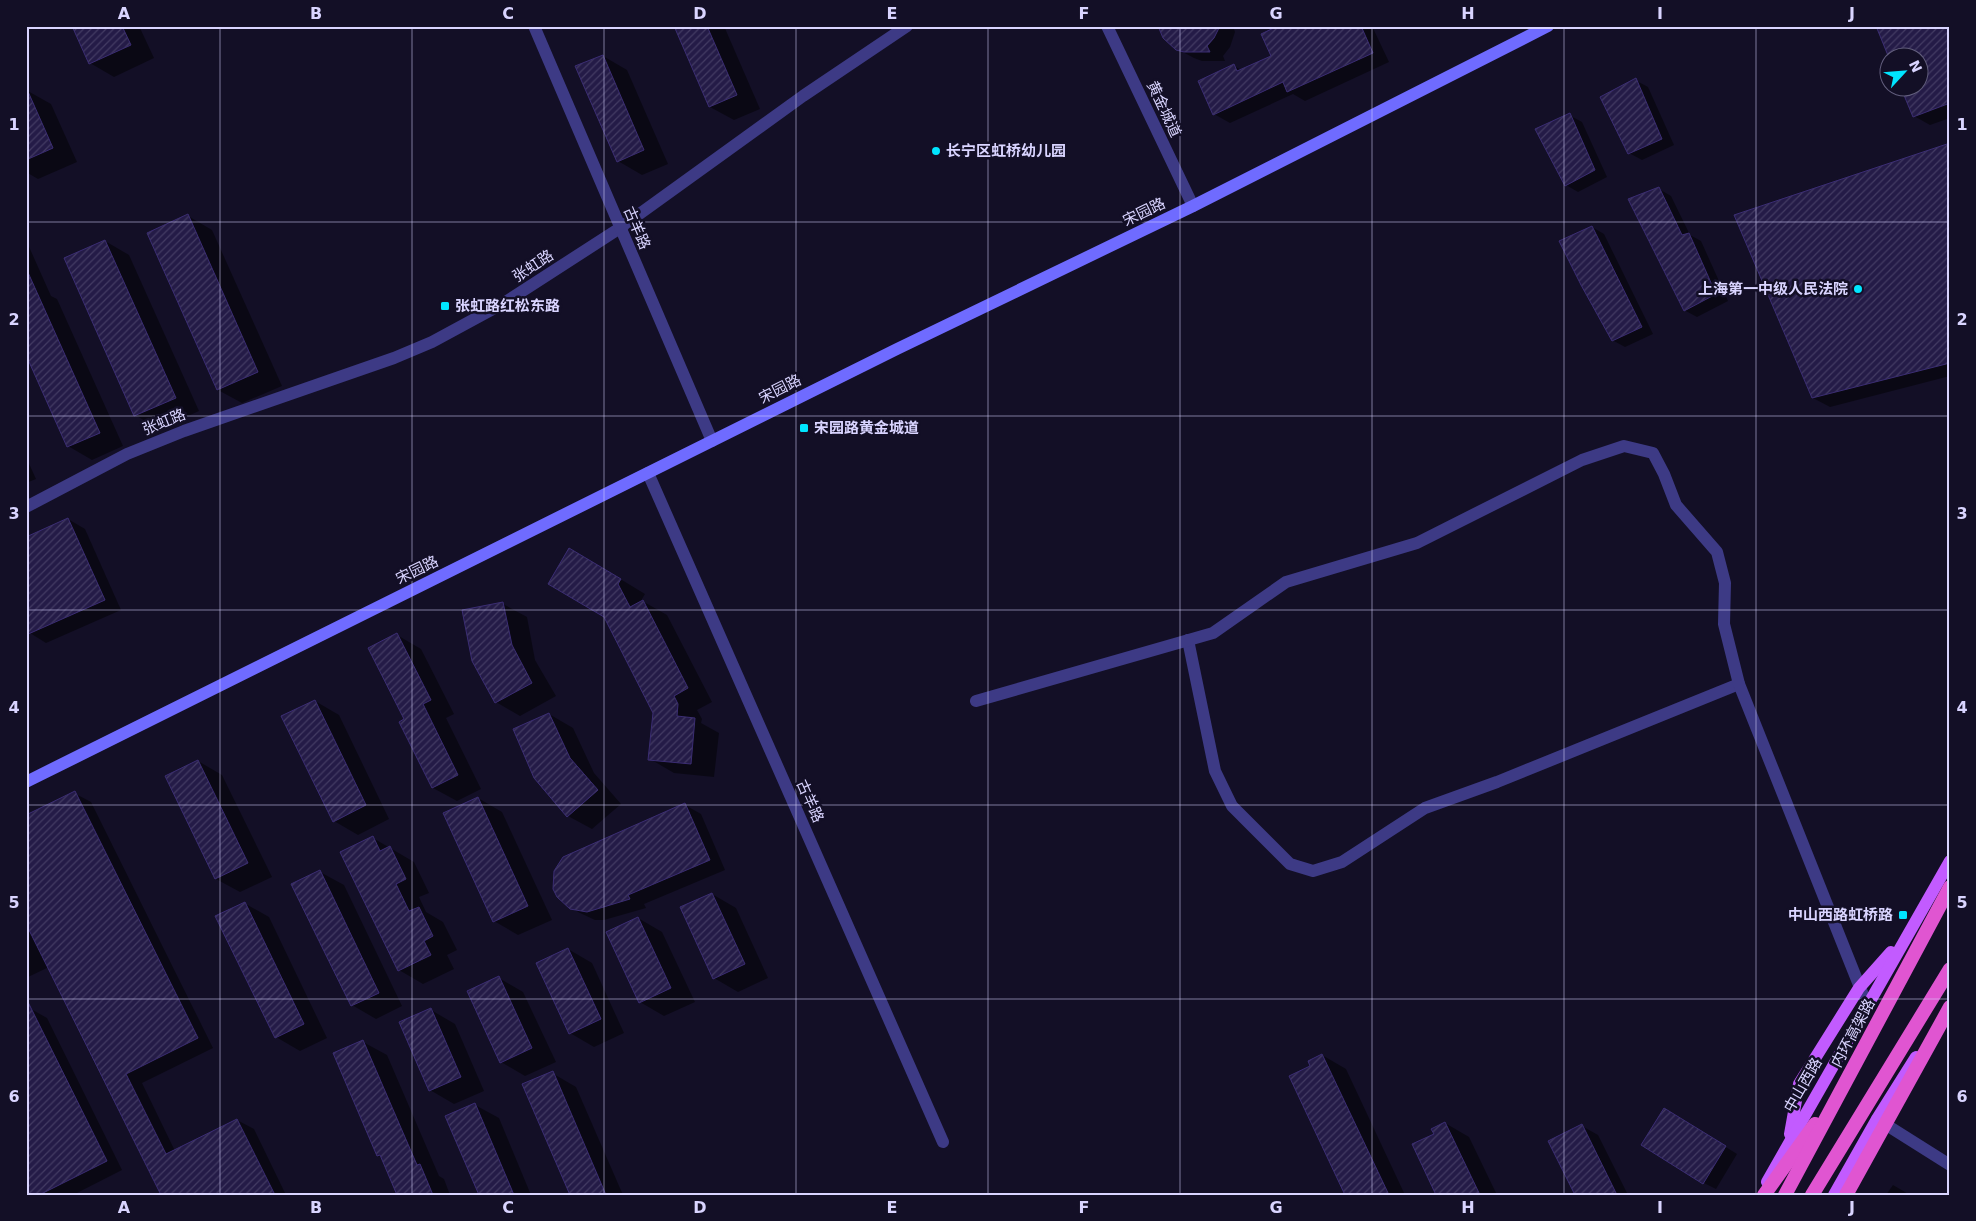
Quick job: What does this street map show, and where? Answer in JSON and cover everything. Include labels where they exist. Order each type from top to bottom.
[{"type":"highway","name":"内环高架路","points":[[1785,1195],[1950,887]]},
{"type":"highway","points":[[1812,1195],[1950,969]]},
{"type":"highway","points":[[1846,1195],[1950,1007]]},
{"type":"highway","points":[[1762,1195],[1846,1081]]},
{"type":"main road","name":"宋园路","points":[[26,782],[897,348],[1193,206],[1548,26]]},
{"type":"main road","name":"中山西路","points":[[1762,1195],[1867,1005],[1950,861]]},
{"type":"main road","points":[[1789,1144],[1799,1084],[1859,988],[1908,934]]},
{"type":"main road","points":[[1834,1195],[1877,1119],[1950,1002]]},
{"type":"street","name":"古羊路","points":[[534,26],[712,441]]},
{"type":"street","name":"张虹路","points":[[26,507],[127,454],[184,430],[394,358],[432,342],[504,303],[620,228],[803,96],[907,26]]},
{"type":"street","name":"黄金城道","points":[[1107,26],[1193,206]]},
{"type":"street","points":[[976,701],[1213,633],[1286,582],[1417,543],[1582,460],[1624,446],[1653,453],[1664,474],[1676,505],[1717,552],[1725,583],[1724,624],[1739,684],[1867,1005]]},
{"type":"street","name":"古羊路","points":[[648,473],[943,1142]]},
{"type":"street","points":[[1188,640],[1215,771],[1232,806],[1290,864],[1313,871],[1342,862],[1425,808],[1497,782],[1739,684]]},
{"type":"street","points":[[1877,1119],[1950,1165]]},
{"type":"building","points":[[72,26],[122,26],[131,45],[89,64]]},
{"type":"building","points":[[674,26],[707,26],[737,95],[709,107]]},
{"type":"building","points":[[1158,26],[1220,26],[1214,38],[1207,46],[1210,52],[1184,52],[1176,50],[1163,38]]},
{"type":"building","points":[[1278,26],[1361,26],[1373,53],[1287,92],[1283,82],[1213,115],[1198,81],[1234,64],[1237,71],[1271,56],[1261,34]]},
{"type":"building","points":[[1876,26],[1950,26],[1950,103],[1913,117],[1905,98],[1928,98],[1928,48],[1885,48]]},
{"type":"building","points":[[603,55],[644,150],[617,162],[575,66]]},
{"type":"building","points":[[1636,78],[1662,139],[1628,154],[1600,97]]},
{"type":"building","points":[[26,87],[53,148],[26,160]]},
{"type":"building","points":[[1570,113],[1595,170],[1565,186],[1535,129]]},
{"type":"building","name":"上海第一中级人民法院","points":[[1950,143],[1950,363],[1812,398],[1734,215]]},
{"type":"building","points":[[1659,187],[1682,235],[1689,233],[1716,294],[1684,311],[1628,199]]},
{"type":"building","points":[[188,214],[258,372],[217,390],[147,233]]},
{"type":"building","points":[[1592,226],[1642,327],[1612,341],[1559,241]]},
{"type":"building","points":[[105,240],[176,398],[134,416],[64,258]]},
{"type":"building","points":[[26,268],[100,433],[67,447],[26,355]]},
{"type":"building","points":[[68,518],[105,600],[26,635],[26,537]]},
{"type":"building","points":[[569,548],[621,579],[618,584],[630,607],[643,600],[688,688],[674,696],[678,704],[677,716],[695,718],[691,764],[648,760],[653,713],[604,617],[548,584]]},
{"type":"building","points":[[503,602],[512,645],[532,683],[495,703],[472,661],[462,610]]},
{"type":"building","points":[[397,633],[431,700],[423,704],[458,775],[432,788],[399,722],[404,719],[368,648]]},
{"type":"building","points":[[315,700],[366,805],[333,822],[281,716]]},
{"type":"building","points":[[549,713],[570,758],[598,790],[567,817],[534,778],[513,729]]},
{"type":"building","points":[[198,760],[248,863],[215,879],[165,776]]},
{"type":"building","points":[[75,791],[198,1038],[126,1074],[166,1154],[237,1119],[275,1195],[161,1195],[26,924],[26,815]]},
{"type":"building","points":[[478,797],[528,906],[493,922],[443,813]]},
{"type":"building","points":[[685,803],[710,860],[628,895],[630,899],[587,912],[570,909],[557,897],[553,889],[554,871],[563,857]]},
{"type":"building","points":[[373,836],[380,851],[390,846],[406,879],[396,884],[409,911],[419,907],[433,936],[424,941],[431,955],[398,971],[340,852]]},
{"type":"building","points":[[320,870],[379,993],[351,1006],[291,884]]},
{"type":"building","points":[[712,893],[745,964],[713,979],[680,907]]},
{"type":"building","points":[[245,902],[304,1024],[275,1038],[215,916]]},
{"type":"building","points":[[638,917],[671,988],[639,1003],[606,932]]},
{"type":"building","points":[[568,948],[601,1019],[569,1034],[536,963]]},
{"type":"building","points":[[499,976],[532,1048],[500,1063],[467,991]]},
{"type":"building","points":[[26,998],[107,1161],[39,1195],[26,1195]]},
{"type":"building","points":[[431,1008],[461,1077],[429,1091],[399,1022]]},
{"type":"building","points":[[363,1040],[417,1165],[420,1164],[433,1195],[397,1195],[380,1155],[377,1156],[333,1053]]},
{"type":"building","points":[[1322,1054],[1389,1195],[1345,1195],[1289,1076],[1310,1066],[1308,1061]]},
{"type":"building","points":[[553,1071],[606,1195],[570,1195],[522,1084]]},
{"type":"building","points":[[475,1103],[514,1195],[479,1195],[445,1116]]},
{"type":"building","points":[[1664,1108],[1726,1146],[1703,1184],[1641,1145]]},
{"type":"building","points":[[1445,1122],[1480,1195],[1436,1195],[1412,1144],[1434,1134],[1431,1129]]},
{"type":"building","points":[[1582,1124],[1617,1195],[1575,1195],[1548,1141]]},
{"type":"place","name":"长宁区虹桥幼儿园","points":[[936,151]]},
{"type":"place","name":"上海第一中级人民法院","points":[[1858,289]]},
{"type":"place","name":"张虹路红松东路","points":[[445,306]]},
{"type":"place","name":"宋园路黄金城道","points":[[804,428]]},
{"type":"place","name":"中山西路虹桥路","points":[[1903,915]]}]
